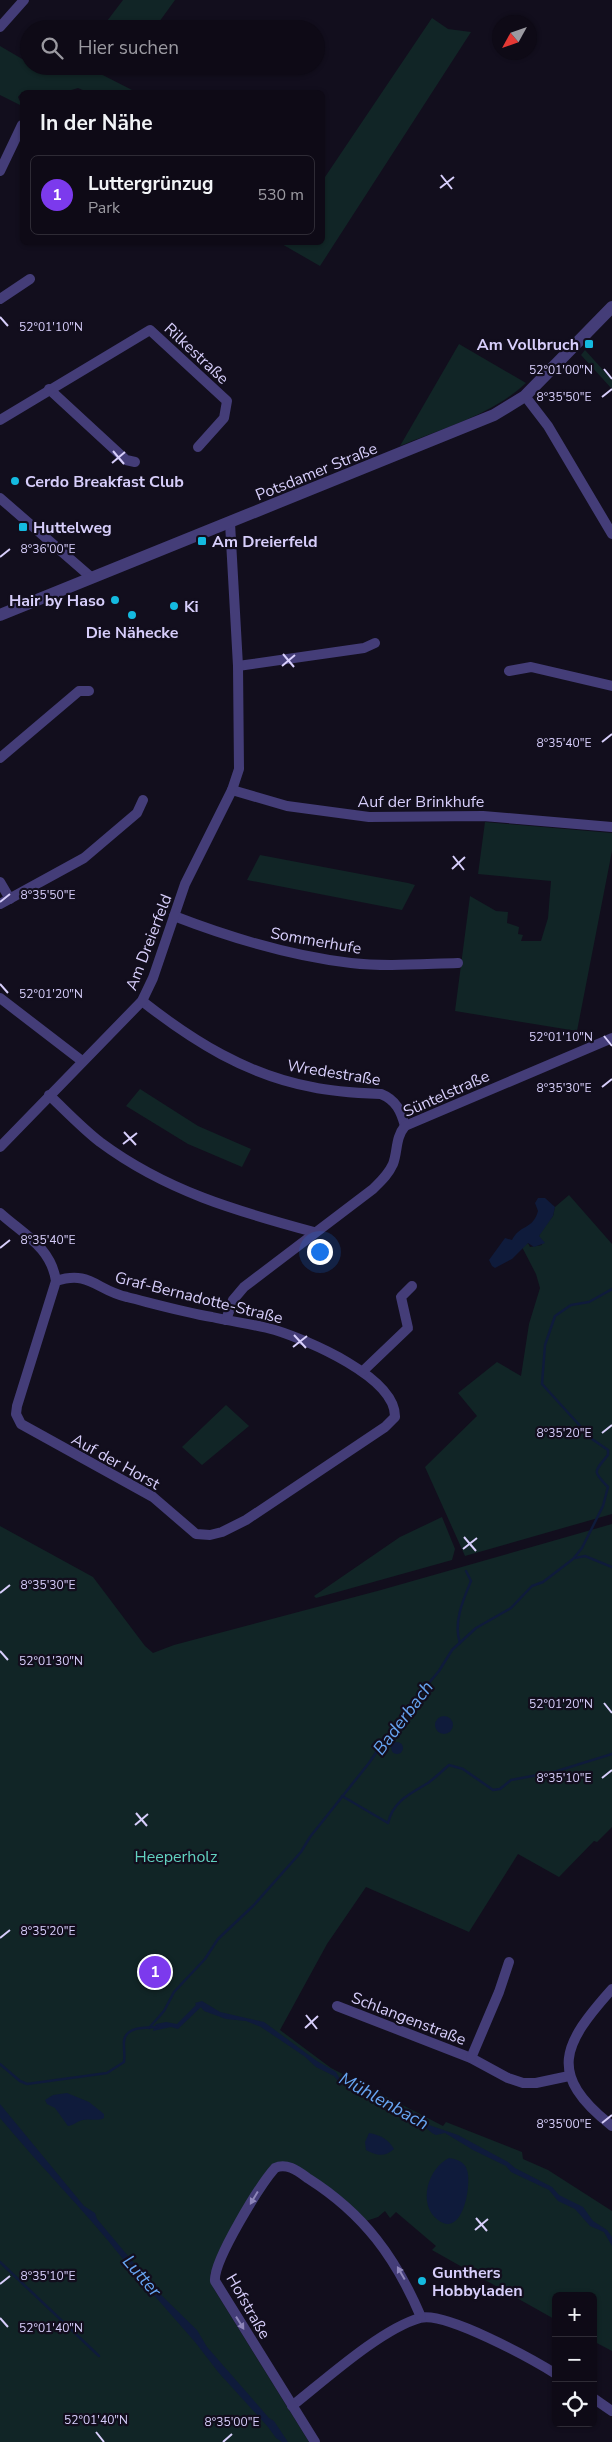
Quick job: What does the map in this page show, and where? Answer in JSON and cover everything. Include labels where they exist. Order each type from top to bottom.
[{"type":"street","points":[[0,27],[24,0]]},
{"type":"street","points":[[0,171],[20,130]]},
{"type":"street","points":[[0,300],[30,279]]},
{"type":"street","name":"Potsdamer Straße","points":[[0,615],[479,422],[508,407],[524,396],[612,307]]},
{"type":"street","name":"Rilkestraße","points":[[50,389],[150,330],[227,401],[224,418],[198,447]]},
{"type":"street","points":[[0,420],[50,389],[126,460],[135,462]]},
{"type":"street","points":[[524,396],[548,426],[612,534]]},
{"type":"street","points":[[0,498],[92,578]]},
{"type":"street","name":"Am Dreierfeld","points":[[0,1147],[142,1001],[153,978],[194,865],[232,790],[240,753],[238,666],[230,523]]},
{"type":"street","points":[[238,666],[364,648],[374,643]]},
{"type":"street","points":[[509,671],[531,667],[612,686]]},
{"type":"street","points":[[0,758],[78,691],[89,691]]},
{"type":"street","name":"Auf der Brinkhufe","points":[[232,790],[287,806],[324,813],[369,817],[483,816],[612,827]]},
{"type":"street","points":[[0,904],[84,858],[137,813],[143,800]]},
{"type":"street","points":[[0,882],[10,899]]},
{"type":"street","name":"Sommerhufe","points":[[174,916],[234,938],[314,957],[352,963],[388,965],[458,963]]},
{"type":"street","points":[[0,998],[82,1061]]},
{"type":"street","name":"Wredestraße","points":[[142,1001],[204,1046],[265,1074],[312,1088],[381,1094],[390,1097],[401,1114],[405,1126]]},
{"type":"street","name":"Süntelstraße","points":[[226,1320],[233,1300],[244,1287],[373,1189],[386,1176],[394,1162],[399,1133],[405,1126],[612,1038]]},
{"type":"street","points":[[49,1096],[107,1146],[175,1187],[230,1209],[314,1232]]},
{"type":"street","points":[[0,1213],[34,1240],[46,1254],[56,1281]]},
{"type":"street","name":"Graf-Bernadotte-Straße","points":[[56,1281],[79,1277],[120,1296],[277,1331],[363,1371],[378,1384],[392,1406],[395,1417]]},
{"type":"street","name":"Auf der Horst","points":[[56,1281],[17,1406],[16,1414],[21,1424],[152,1497],[196,1534],[210,1535],[222,1532],[246,1520],[385,1427],[395,1417]]},
{"type":"street","points":[[363,1371],[405,1332],[408,1323],[401,1297],[412,1286]]},
{"type":"street","name":"Schlangenstraße","points":[[471,2058],[499,1992],[509,1962]]},
{"type":"street","points":[[612,1989],[593,2010],[575,2036],[568,2060],[569,2076],[584,2101],[612,2126]]},
{"type":"street","name":"Schlangenstraße","points":[[337,2006],[471,2058],[508,2078],[523,2083],[536,2083],[569,2076]]},
{"type":"street","name":"Hofstraße","points":[[315,2442],[218,2288],[214,2274],[267,2177],[274,2168],[286,2166],[336,2197],[372,2232],[398,2268],[421,2317]]},
{"type":"street","points":[[292,2406],[359,2352],[392,2331],[421,2317],[438,2319],[486,2336],[552,2372]]},
{"type":"street","points":[[597,2401],[612,2411]]},
{"type":"green space","points":[[123,0],[175,0],[161,20],[108,20]]},
{"type":"green space","points":[[432,18],[448,29],[471,32],[320,266],[283,245],[325,245],[325,177]]},
{"type":"green space","points":[[0,46],[20,58],[20,75],[103,75],[132,90],[82,90],[78,88],[72,90],[20,90],[18,97],[20,105],[0,95]]},
{"type":"green space","points":[[459,344],[526,383],[513,394],[483,412],[400,446]]},
{"type":"green space","points":[[585,350],[612,380],[612,389],[581,355]]},
{"type":"green space","points":[[485,822],[612,833],[612,851],[577,1031],[455,1011],[470,896],[496,911],[508,912],[507,923],[519,927],[518,934],[523,935],[521,941],[541,941],[548,918],[551,881],[478,874]]},
{"type":"green space","points":[[260,855],[415,885],[402,910],[247,880]]},
{"type":"green space","points":[[140,1089],[198,1126],[251,1149],[242,1167],[188,1144],[126,1106]]},
{"type":"green space","points":[[569,1195],[612,1244],[612,1514],[465,1556],[425,1467],[477,1416],[458,1393],[497,1362],[521,1376],[529,1324],[540,1288],[536,1274],[522,1247],[528,1243],[530,1247],[542,1245],[539,1236],[540,1232],[553,1216],[555,1207]]},
{"type":"green space","points":[[226,1405],[249,1426],[202,1465],[182,1447]]},
{"type":"green space","points":[[442,1517],[455,1549],[452,1560],[316,1598],[314,1596],[400,1537]]},
{"type":"green space","name":"Heeperholz","points":[[612,1524],[612,1827],[597,1842],[594,1841],[559,1877],[518,1854],[469,1932],[366,1887],[327,1944],[280,2030],[331,2068],[443,2126],[446,2122],[522,2152],[523,2159],[548,2170],[612,2211],[612,2351],[597,2343],[597,2292],[552,2292],[552,2318],[432,2250],[436,2246],[396,2212],[390,2218],[385,2211],[378,2217],[366,2221],[283,2162],[210,2274],[214,2289],[309,2442],[0,2442],[0,1526],[93,1577],[145,1646],[153,1653],[174,1645],[381,1590]]},
{"type":"water","points":[[538,1198],[545,1198],[555,1207],[553,1216],[539,1236],[545,1243],[534,1247],[528,1243],[512,1259],[495,1268],[489,1260],[505,1238],[512,1240],[519,1231],[533,1221],[538,1211],[535,1203]]},
{"type":"water","points":[[444,1716],[450,1719],[453,1725],[450,1731],[444,1734],[438,1731],[435,1725],[438,1719]]},
{"type":"water","points":[[399,1742],[402,1743],[402,1753],[395,1754],[392,1753],[391,1746],[392,1743]]},
{"type":"water","points":[[202,2001],[220,2012],[264,2022],[317,2061],[336,2072],[340,2079],[391,2106],[414,2113],[426,2124],[458,2135],[552,2187],[559,2195],[583,2207],[593,2221],[607,2230],[612,2237],[612,2246],[604,2232],[590,2226],[575,2209],[558,2201],[549,2190],[511,2172],[506,2166],[473,2150],[445,2133],[436,2135],[416,2119],[396,2113],[339,2082],[334,2076],[316,2067],[304,2056],[261,2027],[246,2021],[226,2019],[204,2011],[201,2007],[178,2029],[171,2027],[153,2031],[156,2024],[166,2022],[177,2024],[196,2005],[195,2003]]},
{"type":"water","points":[[67,2093],[89,2102],[104,2114],[104,2118],[83,2120],[68,2126],[55,2108],[47,2104],[45,2100],[53,2095]]},
{"type":"water","name":"Lutter","points":[[0,2104],[84,2206],[95,2213],[97,2219],[159,2293],[197,2330],[207,2347],[269,2418],[274,2421],[288,2442],[282,2442],[276,2438],[146,2286],[133,2267],[123,2259],[15,2136],[0,2118]]},
{"type":"water","points":[[369,2133],[383,2138],[394,2149],[381,2155],[366,2150],[365,2142]]},
{"type":"water","points":[[449,2158],[463,2163],[467,2170],[468,2186],[464,2207],[454,2222],[447,2224],[438,2220],[432,2213],[428,2205],[427,2196],[428,2187],[435,2170]]},
{"type":"waterway","name":"Baderbach","points":[[149,2028],[164,2011],[174,1992],[205,1959],[218,1939],[254,1905],[301,1852],[310,1837],[369,1763],[402,1715],[439,1671],[452,1650],[476,1628],[511,1608],[532,1586],[543,1582],[573,1559],[582,1548],[603,1506],[608,1487],[599,1478],[597,1471],[608,1455],[608,1450],[592,1439],[542,1384],[545,1345],[555,1316],[571,1305],[589,1302],[612,1289]]},
{"type":"waterway","points":[[575,1558],[585,1556],[612,1567]]},
{"type":"waterway","points":[[460,1643],[458,1620],[471,1581],[466,1571]]},
{"type":"waterway","points":[[342,1796],[388,1823],[390,1815],[403,1799],[431,1781],[449,1765],[463,1769],[493,1790],[500,1789],[511,1780],[554,1772],[612,1754]]},
{"type":"waterway","name":"Baderbach","points":[[0,2064],[20,2081],[27,2084],[107,2073],[124,2062],[124,2039],[130,2031],[140,2028],[157,2027]]},
{"type":"waterway","points":[[0,2262],[99,2356]]},
{"type":"place","name":"Am Vollbruch","points":[[589,344]]},
{"type":"place","name":"Cerdo Breakfast Club","points":[[15,481]]},
{"type":"place","name":"Huttelweg","points":[[23,527]]},
{"type":"place","name":"Am Dreierfeld","points":[[202,541]]},
{"type":"place","name":"Hair by Haso","points":[[115,600]]},
{"type":"place","name":"Ki","points":[[174,606]]},
{"type":"place","name":"Die Nähecke","points":[[132,615]]},
{"type":"place","name":"Luttergrünzug","points":[[155,1972]]},
{"type":"place","name":"Gunthers Hobbyladen","points":[[422,2281]]},
{"type":"water label","name":"Mühlenbach","points":[[384,2101]]}]
